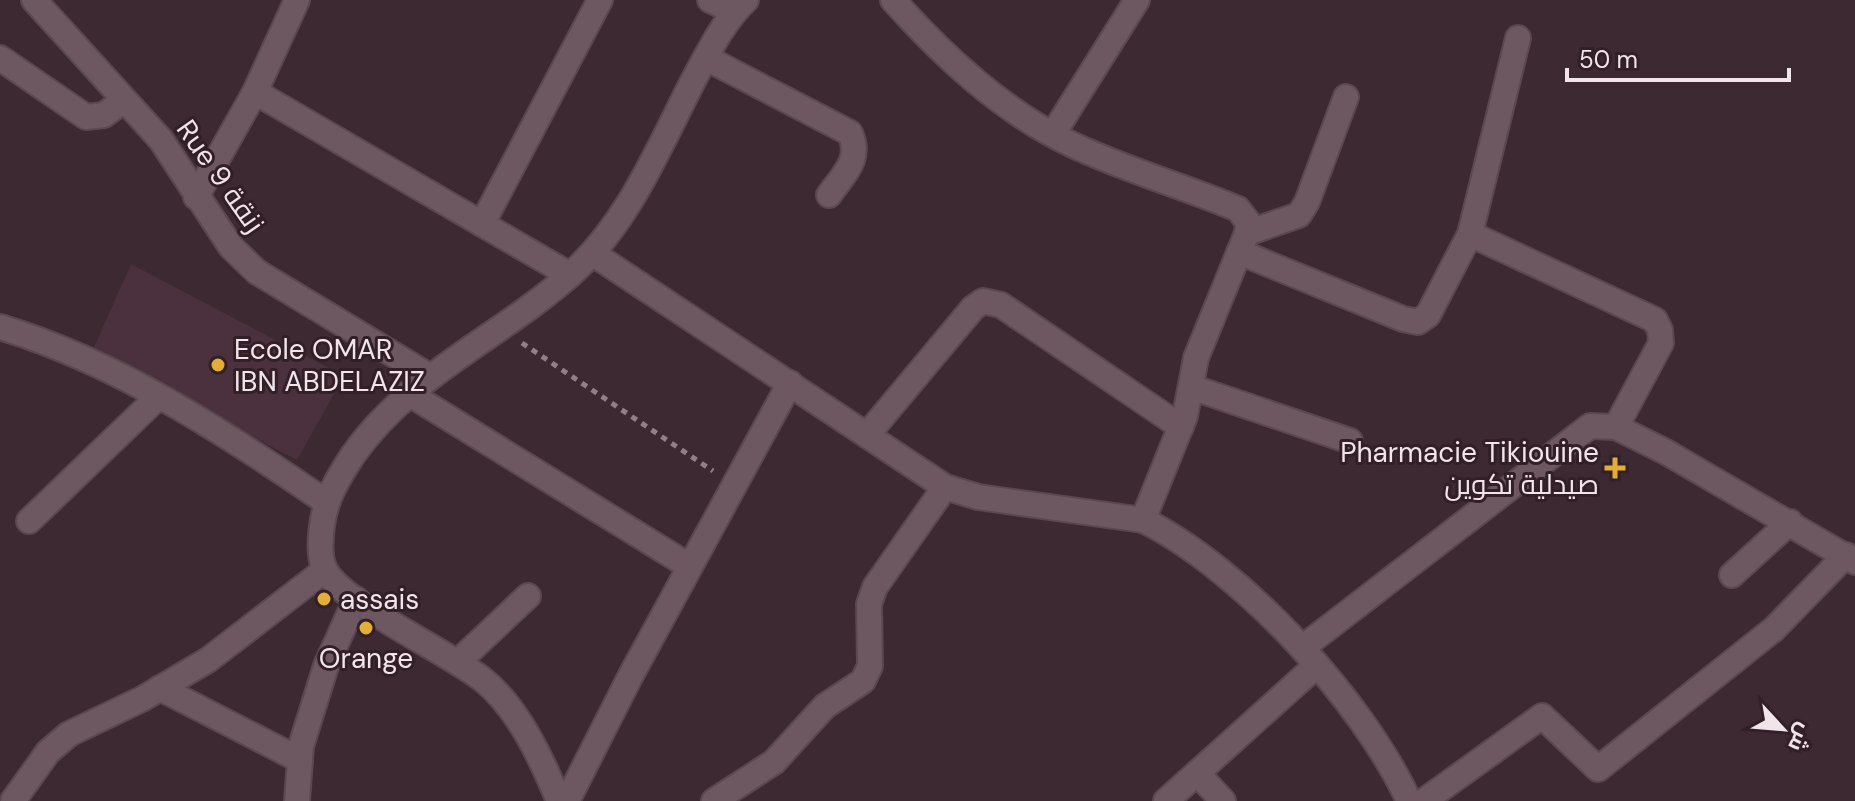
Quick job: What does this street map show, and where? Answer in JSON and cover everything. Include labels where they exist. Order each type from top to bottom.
[{"type":"street","name":"Rue 9 زنقة","points":[[34,0],[161,140],[231,247],[257,272],[429,376]]},
{"type":"street","points":[[196,197],[255,92],[297,0]]},
{"type":"street","points":[[482,224],[600,0]]},
{"type":"street","points":[[559,801],[517,721],[485,681],[356,599],[325,570],[320,544],[326,502],[338,478],[375,425],[408,393],[570,275],[592,253],[645,174],[706,58],[740,6],[710,0]]},
{"type":"street","points":[[893,0],[923,34],[1002,103],[1053,134],[1138,173],[1238,209],[1248,222],[1243,243],[1196,358],[1181,427],[1143,520]]},
{"type":"street","points":[[1053,134],[1137,0]]},
{"type":"street","points":[[1243,243],[1418,322],[1428,315],[1470,234],[1518,38]]},
{"type":"street","points":[[0,58],[86,117],[104,115],[124,100]]},
{"type":"street","points":[[706,58],[850,133],[856,147],[854,160],[829,195]]},
{"type":"street","points":[[255,92],[570,275]]},
{"type":"street","points":[[1243,243],[1299,215],[1307,202],[1346,97]]},
{"type":"street","points":[[1470,234],[1655,320],[1661,343],[1616,427]]},
{"type":"street","points":[[592,253],[945,487],[978,497],[1143,520],[1211,563],[1309,657],[1423,800],[1542,716],[1598,769],[1774,629],[1850,558],[1616,427],[1590,426],[1309,657],[1166,801]]},
{"type":"street","points":[[867,435],[973,308],[983,301],[1001,305],[1181,427]]},
{"type":"street","points":[[0,327],[107,371],[158,397],[326,502]]},
{"type":"street","points":[[567,801],[689,566],[790,383]]},
{"type":"street","points":[[1191,387],[1350,441]]},
{"type":"street","points":[[408,393],[689,566]]},
{"type":"street","points":[[29,521],[158,397]]},
{"type":"street","points":[[714,801],[774,762],[825,706],[863,681],[870,666],[869,604],[875,587],[945,487]]},
{"type":"street","points":[[1732,575],[1790,522]]},
{"type":"street","points":[[14,794],[48,752],[69,734],[208,660],[325,570]]},
{"type":"street","points":[[458,662],[528,596]]},
{"type":"street","points":[[297,801],[301,746],[326,666],[356,599]]},
{"type":"street","points":[[160,688],[300,760]]},
{"type":"street","points":[[1197,773],[1223,801]]},
{"type":"path","points":[[499,327],[734,485]]},
{"type":"shaded area","name":"Ecole OMAR IBN ABDELAZIZ","points":[[131,264],[344,376],[297,460],[91,354]]},
{"type":"place","name":"Ecole OMAR IBN ABDELAZIZ","points":[[218,365]]},
{"type":"place","name":"Pharmacie Tikiouine صيدلية تكوين","points":[[1615,468]]},
{"type":"place","name":"assais","points":[[324,599]]},
{"type":"place","name":"Orange","points":[[366,628]]}]
